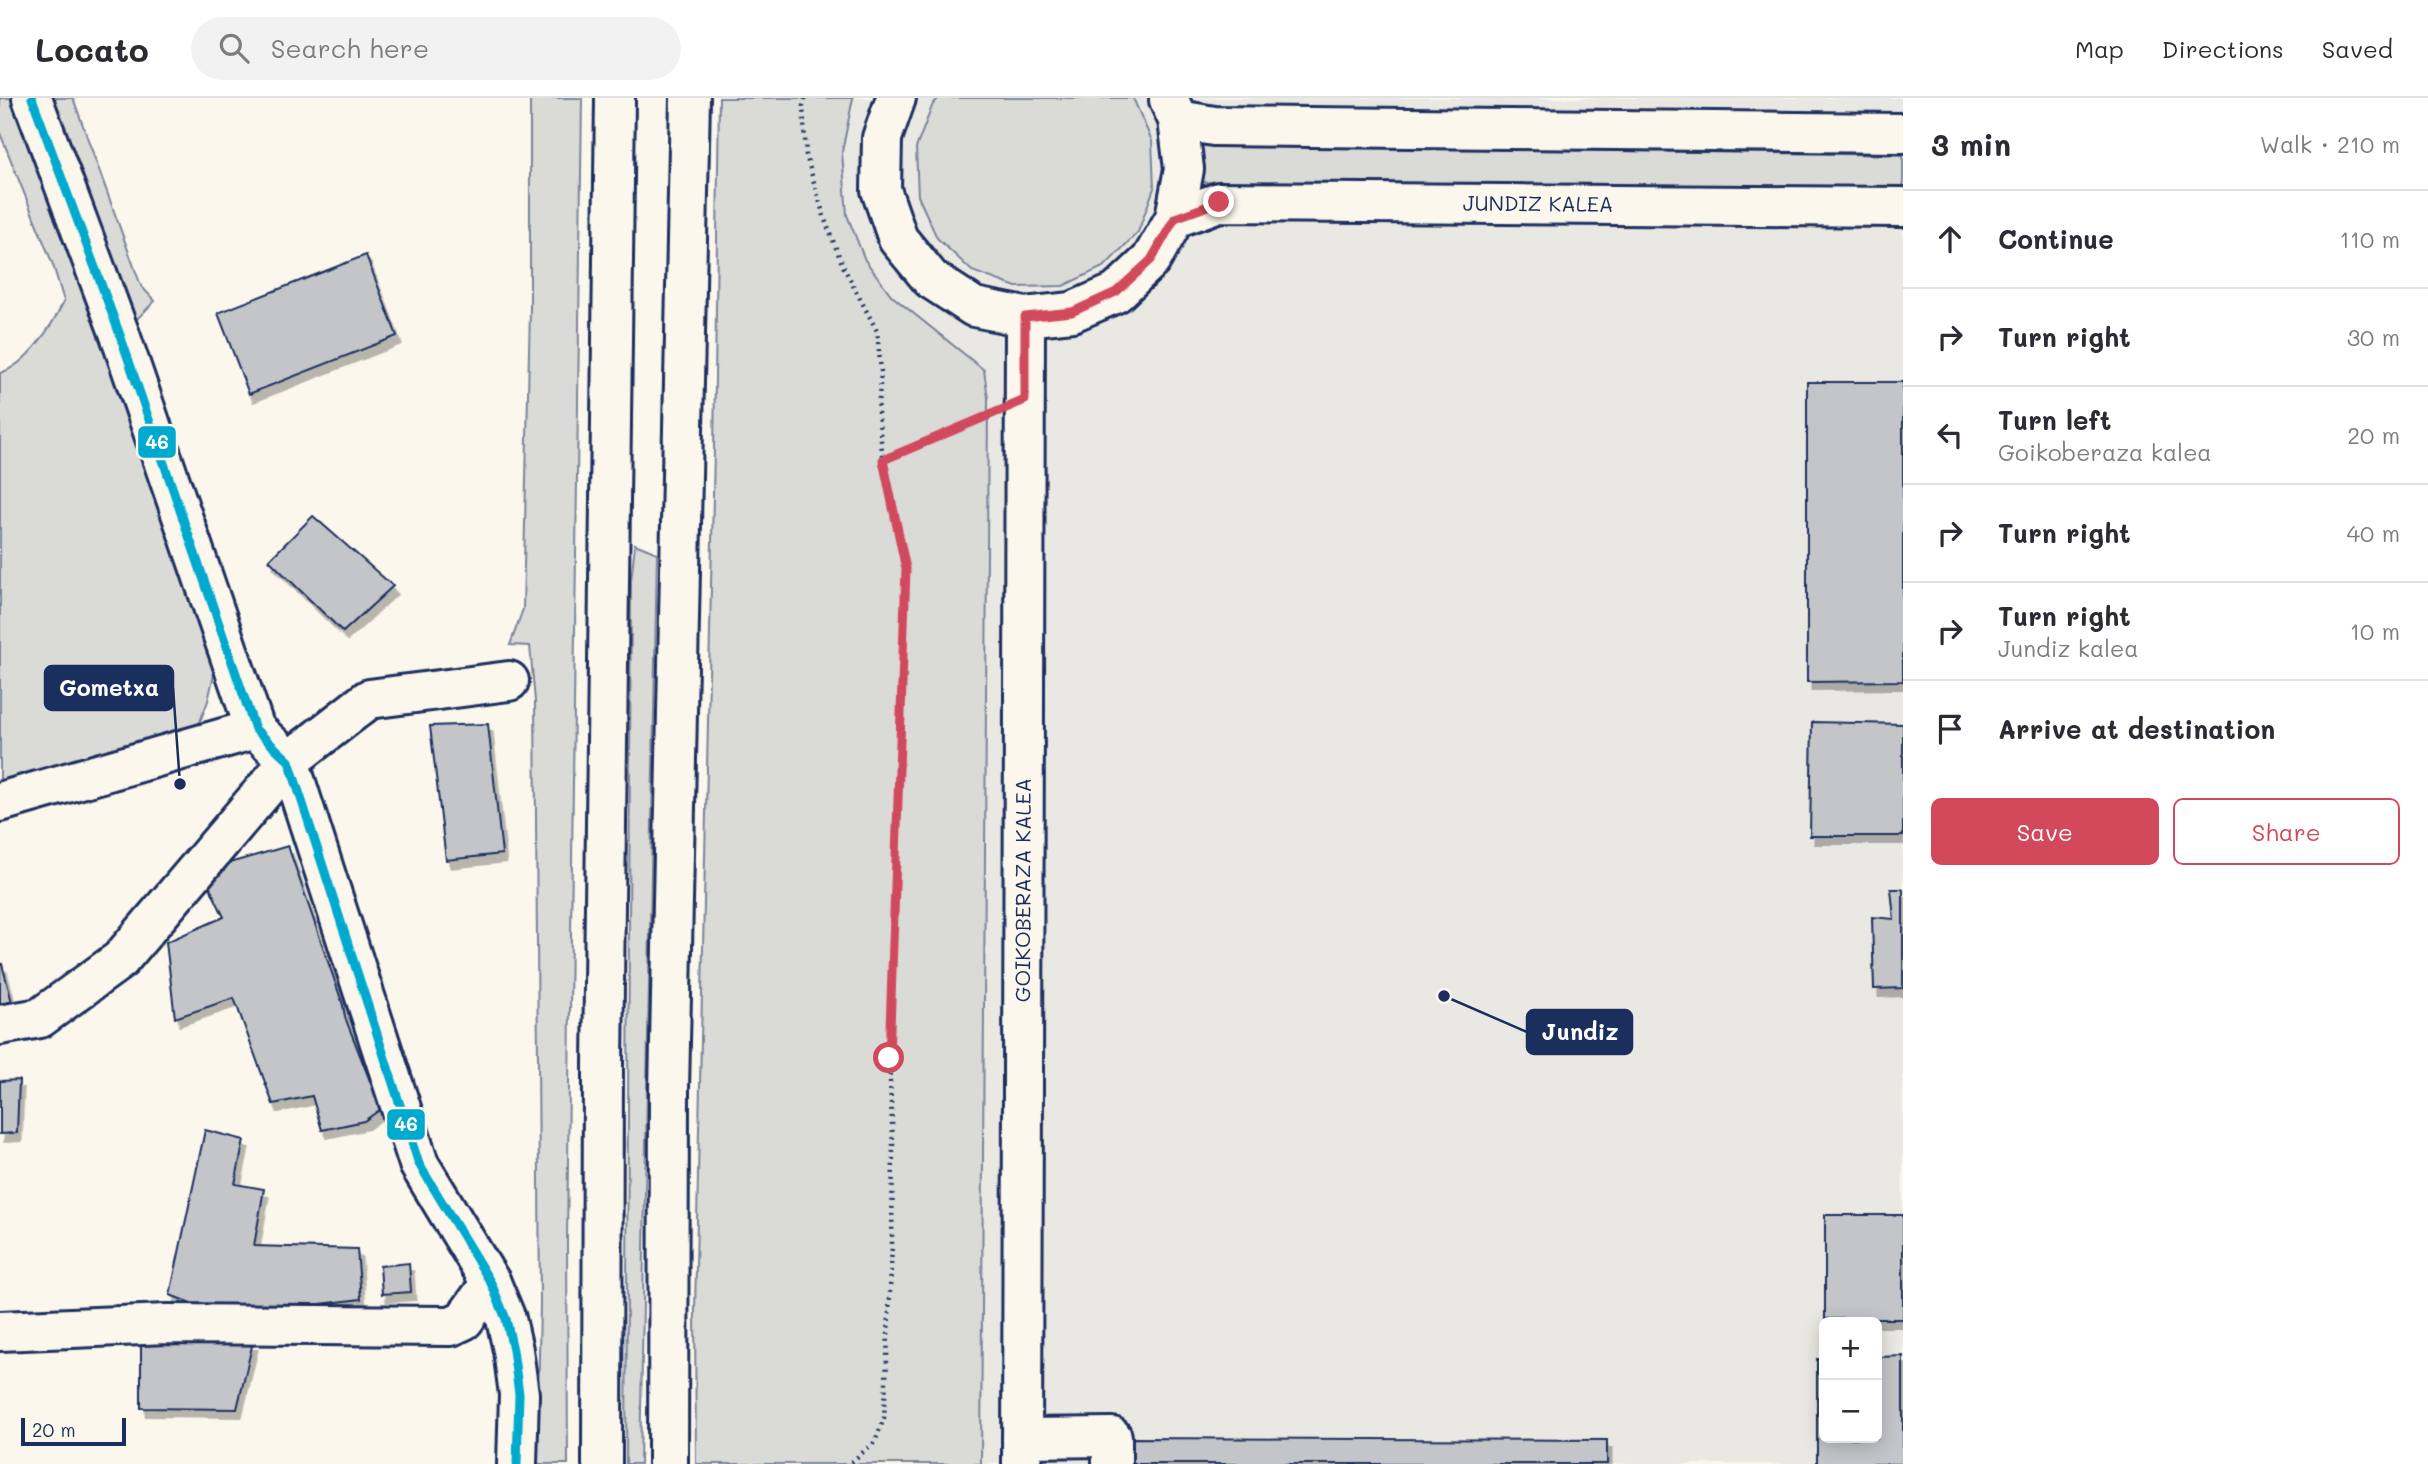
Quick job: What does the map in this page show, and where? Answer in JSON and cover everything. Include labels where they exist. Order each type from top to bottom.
[{"type":"main road","points":[[32,98],[120,335],[255,729],[289,761],[419,1164],[491,1283],[506,1319],[519,1394],[517,1464]]},
{"type":"main road","points":[[602,1464],[603,1065],[615,98]]},
{"type":"main road","points":[[668,1464],[669,1090],[690,98]]},
{"type":"main road","points":[[896,98],[881,138],[881,190],[898,239],[931,279],[974,307],[1025,317],[1072,312],[1116,292],[1151,260],[1175,218],[1184,169],[1173,109]]},
{"type":"main road","points":[[1173,109],[1214,126],[1903,133]]},
{"type":"main road","name":"JUNDIZ KALEA","points":[[1175,218],[1219,202],[1903,207]]},
{"type":"main road","name":"GOIKOBERAZA KALEA","points":[[1022,1451],[1025,317]]},
{"type":"main road","points":[[0,1025],[40,1018],[120,960],[289,761],[369,699],[509,681]]},
{"type":"main road","points":[[0,803],[255,729]]},
{"type":"main road","points":[[0,1331],[167,1324],[451,1326],[464,1320],[491,1283]]},
{"type":"main road","points":[[1022,1451],[1112,1437],[1112,1464]]},
{"type":"path","points":[[805,98],[803,106],[806,155],[825,220],[843,266],[877,331],[881,372],[878,412],[883,460],[906,569],[889,1058],[893,1144],[892,1243],[884,1418],[875,1442],[849,1464]]},
{"type":"path","points":[[883,460],[1025,400]]},
{"type":"shaded area","points":[[0,98],[13,98],[105,342],[215,670],[199,724],[157,749],[0,792],[0,373],[10,369],[29,353],[46,333],[64,301],[53,265],[0,133]]},
{"type":"shaded area","points":[[49,98],[73,98],[141,286],[155,301],[135,321]]},
{"type":"shaded area","points":[[530,98],[582,98],[567,1239],[568,1464],[537,1464],[540,1302],[535,701],[530,646],[510,645],[523,609],[530,309]]},
{"type":"shaded area","points":[[719,98],[853,98],[842,152],[847,215],[865,260],[892,296],[984,370],[988,398],[981,1464],[696,1464],[695,1311]]},
{"type":"shaded area","points":[[853,98],[1903,98],[1903,1464],[981,1464],[988,398],[984,370],[892,296],[865,260],[847,215],[842,152]]},
{"type":"shaded area","points":[[939,98],[1133,98],[1152,141],[1154,188],[1138,232],[1105,266],[1063,286],[1016,287],[972,271],[937,238],[918,196],[916,148],[933,104]]},
{"type":"shaded area","points":[[1201,145],[1903,155],[1903,191],[1200,182]]},
{"type":"shaded area","points":[[635,544],[657,553],[640,1464],[626,1464],[631,581]]},
{"type":"building","points":[[366,255],[397,336],[249,394],[218,313]]},
{"type":"building","points":[[1807,382],[1903,382],[1903,681],[1807,682]]},
{"type":"building","points":[[313,516],[393,586],[343,632],[269,560]]},
{"type":"building","points":[[1812,722],[1903,724],[1903,836],[1810,836]]},
{"type":"building","points":[[488,724],[502,854],[446,860],[430,726]]},
{"type":"building","points":[[288,846],[345,1017],[381,1109],[364,1121],[322,1130],[312,1096],[273,1104],[234,998],[175,1018],[166,942],[224,917],[202,871]]},
{"type":"building","points":[[1891,889],[1903,889],[1903,988],[1874,989],[1872,917],[1894,919]]},
{"type":"building","points":[[2,964],[12,1002],[0,1004],[0,965]]},
{"type":"building","points":[[19,1080],[17,1133],[0,1134],[0,1081]]},
{"type":"building","points":[[205,1130],[244,1140],[235,1184],[264,1189],[254,1246],[357,1249],[361,1299],[270,1310],[204,1308],[170,1295]]},
{"type":"building","points":[[1825,1215],[1903,1215],[1903,1319],[1825,1317]]},
{"type":"building","points":[[409,1263],[411,1292],[382,1294],[380,1266]]},
{"type":"building","points":[[253,1342],[237,1409],[141,1408],[141,1343]]},
{"type":"building","points":[[1903,1356],[1903,1464],[1817,1464],[1817,1359],[1819,1443],[1882,1443],[1882,1357]]},
{"type":"building","points":[[1131,1438],[1607,1440],[1607,1464],[1131,1464]]},
{"type":"transit line","name":"46","points":[[32,98],[120,335],[255,729],[289,761],[419,1164],[491,1283],[506,1319],[519,1394],[517,1464]]},
{"type":"place","name":"Gometxa","points":[[180,784]]},
{"type":"place","name":"Jundiz","points":[[1444,996]]},
{"type":"route","points":[[889,1058],[906,569],[883,460],[1025,400],[1025,317],[1072,312],[1116,292],[1151,260],[1175,218],[1219,202]]}]
